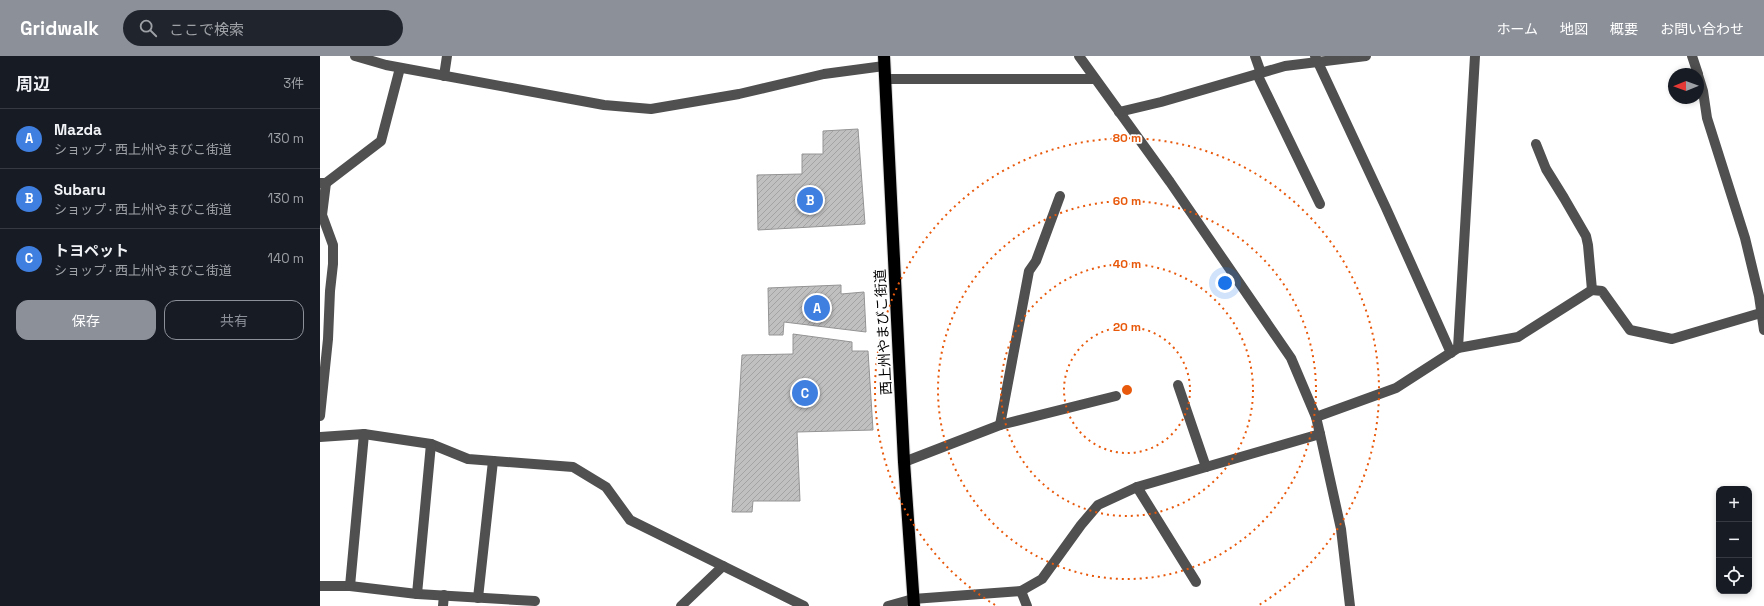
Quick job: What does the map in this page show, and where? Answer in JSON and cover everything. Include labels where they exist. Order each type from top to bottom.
[{"type":"highway","name":"西上州やまびこ街道","points":[[884,61],[904,462],[913,603]]},
{"type":"street","points":[[355,56],[400,68],[604,105],[651,109],[739,94],[884,61]]},
{"type":"street","points":[[444,76],[447,56]]},
{"type":"street","points":[[1078,56],[1170,182],[1291,358],[1316,417],[1341,529],[1350,606]]},
{"type":"street","points":[[1255,56],[1259,74],[1320,204]]},
{"type":"street","points":[[1119,112],[1161,102],[1285,66],[1316,59],[1366,56]]},
{"type":"street","points":[[1454,350],[1475,56]]},
{"type":"street","points":[[1692,56],[1696,68]]},
{"type":"street","points":[[1316,59],[1339,104],[1386,208],[1454,350]]},
{"type":"street","points":[[320,416],[328,339],[325,291],[334,264],[334,245],[322,215],[323,183],[381,141],[400,68]]},
{"type":"street","points":[[885,79],[1095,79]]},
{"type":"street","points":[[1704,98],[1707,118],[1745,238],[1759,296],[1764,330]]},
{"type":"street","points":[[1536,144],[1546,169],[1586,236],[1592,290]]},
{"type":"street","points":[[1000,425],[1029,271],[1036,261],[1060,196]]},
{"type":"street","points":[[1316,417],[1396,388],[1454,350],[1518,337],[1592,290],[1602,291],[1630,330],[1672,339],[1762,312]]},
{"type":"street","points":[[1178,386],[1206,467]]},
{"type":"street","points":[[904,462],[1000,425],[1116,396]]},
{"type":"street","points":[[320,437],[364,434],[431,444],[468,459],[573,467],[606,487],[630,520],[804,606]]},
{"type":"street","points":[[350,586],[364,434]]},
{"type":"street","points":[[888,606],[1021,591],[1042,579],[1081,525],[1098,505],[1137,486],[1320,434]]},
{"type":"street","points":[[417,594],[431,444]]},
{"type":"street","points":[[478,598],[493,461]]},
{"type":"street","points":[[1137,486],[1196,582]]},
{"type":"street","points":[[681,606],[723,566]]},
{"type":"street","points":[[320,586],[350,586],[417,594],[535,601]]},
{"type":"street","points":[[1021,591],[1027,606]]},
{"type":"street","points":[[443,606],[444,595]]},
{"type":"building","points":[[858,129],[865,224],[758,230],[757,175],[802,174],[802,154],[823,154],[823,131]]},
{"type":"building","points":[[841,285],[841,294],[864,292],[866,332],[784,322],[783,335],[769,335],[768,288]]},
{"type":"building","points":[[793,334],[852,342],[852,351],[868,351],[873,430],[797,432],[800,501],[753,501],[752,512],[732,512],[742,355],[793,354]]},
{"type":"place","name":"Subaru","points":[[810,200]]},
{"type":"place","name":"Mazda","points":[[817,308]]},
{"type":"place","name":"トヨペット","points":[[805,393]]}]
